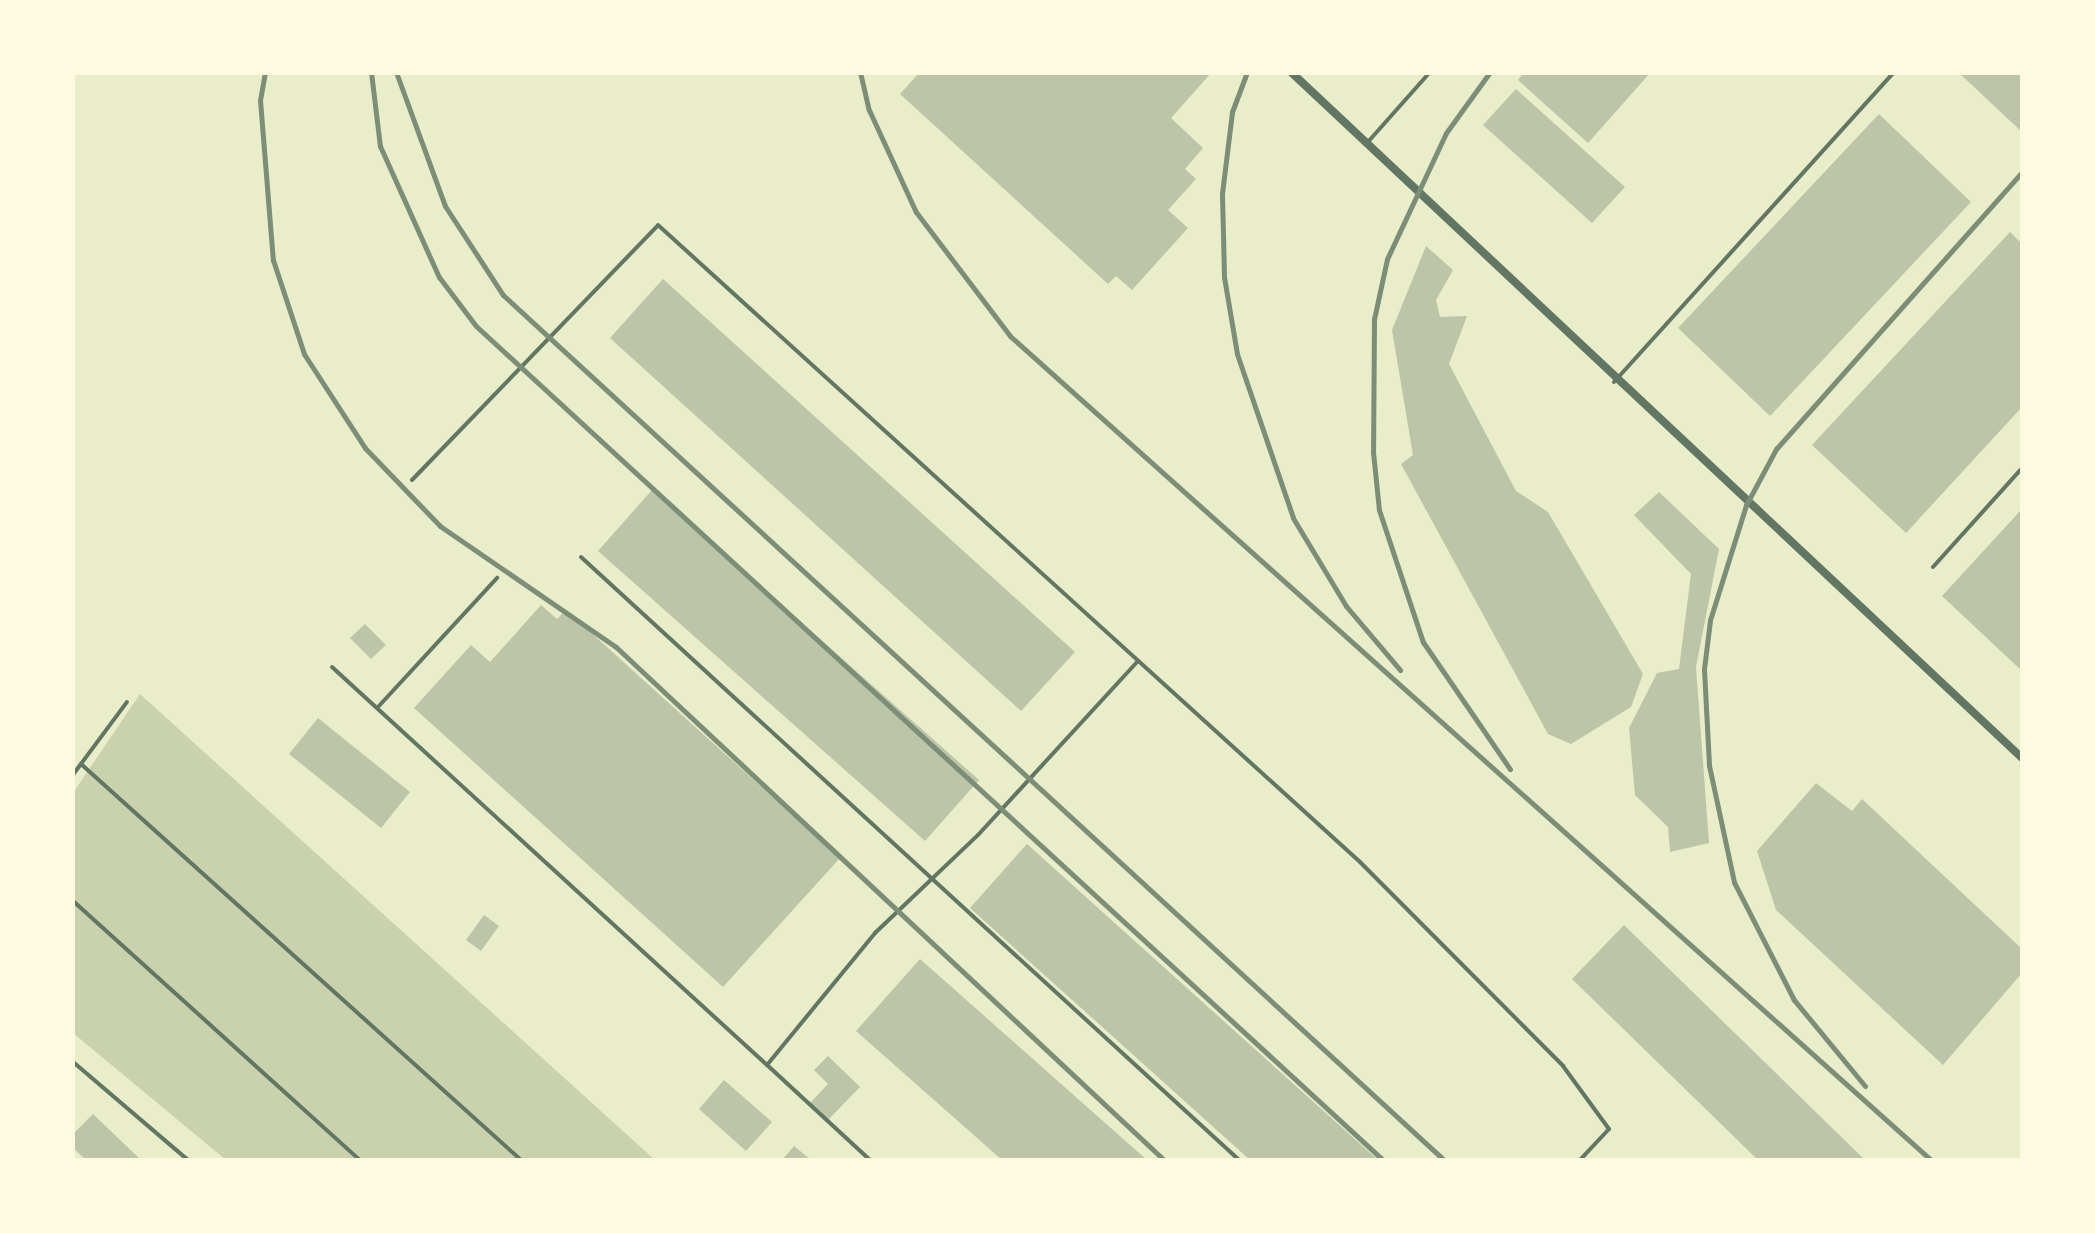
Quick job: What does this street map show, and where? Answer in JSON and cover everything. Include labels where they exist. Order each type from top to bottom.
[{"type":"street","points":[[1291,72],[1614,382],[2022,758]]},
{"type":"lane","points":[[1366,144],[1430,72]]},
{"type":"lane","points":[[1614,382],[1894,72]]},
{"type":"lane","points":[[412,480],[658,224],[1360,862],[1563,1066],[1609,1128],[1580,1160]]},
{"type":"lane","points":[[1933,567],[2022,468]]},
{"type":"lane","points":[[581,558],[929,882],[1239,1160]]},
{"type":"lane","points":[[378,708],[497,578]]},
{"type":"lane","points":[[767,1065],[875,933],[929,882],[1137,662]]},
{"type":"lane","points":[[332,666],[870,1160]]},
{"type":"lane","points":[[72,776],[127,702]]},
{"type":"lane","points":[[81,764],[521,1160]]},
{"type":"lane","points":[[72,900],[360,1160]]},
{"type":"lane","points":[[72,1061],[188,1160]]},
{"type":"green space","points":[[140,694],[655,1160],[226,1160],[73,1033],[73,793]]},
{"type":"building","points":[[920,72],[1212,72],[1171,118],[1203,148],[1185,169],[1196,179],[1168,210],[1188,228],[1132,290],[1116,276],[1108,284],[900,94]]},
{"type":"building","points":[[1524,72],[1651,72],[1588,143],[1518,80]]},
{"type":"building","points":[[1958,72],[2022,72],[2022,132]]},
{"type":"building","points":[[1516,89],[1625,187],[1592,223],[1483,125]]},
{"type":"building","points":[[1879,114],[1971,202],[1770,416],[1678,328]]},
{"type":"building","points":[[2010,232],[2022,244],[2022,407],[1906,533],[1812,445]]},
{"type":"building","points":[[1426,246],[1453,270],[1436,300],[1440,317],[1467,316],[1449,364],[1516,491],[1548,512],[1643,674],[1631,707],[1571,744],[1548,734],[1401,464],[1413,455],[1392,330]]},
{"type":"building","points":[[663,279],[1075,652],[1021,711],[610,338]]},
{"type":"building","points":[[652,490],[979,780],[925,841],[598,551]]},
{"type":"building","points":[[1659,492],[1719,549],[1696,667],[1709,843],[1670,852],[1668,827],[1635,795],[1629,728],[1657,673],[1679,669],[1691,574],[1634,515]]},
{"type":"building","points":[[2022,509],[2022,671],[1942,596]]},
{"type":"building","points":[[541,605],[557,619],[566,610],[840,858],[723,987],[414,708],[471,645],[490,662]]},
{"type":"building","points":[[365,624],[386,645],[371,659],[350,638]]},
{"type":"building","points":[[318,718],[410,792],[381,828],[289,754]]},
{"type":"building","points":[[1816,783],[1852,811],[1862,799],[2022,949],[2022,973],[1943,1065],[1776,910],[1757,851]]},
{"type":"building","points":[[1027,844],[1378,1160],[1250,1160],[970,908]]},
{"type":"building","points":[[484,915],[499,926],[481,951],[466,940]]},
{"type":"building","points":[[1624,925],[1865,1160],[1758,1160],[1572,979]]},
{"type":"building","points":[[920,959],[1147,1160],[1002,1160],[856,1031]]},
{"type":"building","points":[[828,1056],[860,1087],[828,1120],[810,1103],[828,1084],[814,1070]]},
{"type":"building","points":[[724,1080],[772,1122],[746,1151],[699,1109]]},
{"type":"building","points":[[93,1114],[141,1160],[86,1160],[72,1147],[72,1135]]},
{"type":"building","points":[[794,1146],[811,1160],[782,1160]]},
{"type":"railway","points":[[265,72],[260,100],[273,260],[304,354],[365,448],[440,526],[616,647],[1164,1160]]},
{"type":"railway","points":[[371,72],[380,146],[439,277],[476,326],[1383,1160]]},
{"type":"railway","points":[[396,72],[445,206],[503,295],[1444,1160]]},
{"type":"railway","points":[[860,72],[869,110],[916,212],[1010,336],[1931,1160]]},
{"type":"railway","points":[[1247,72],[1232,112],[1222,194],[1224,277],[1237,354],[1293,518],[1346,606],[1400,670]]},
{"type":"railway","points":[[1490,72],[1446,133],[1387,259],[1374,319],[1373,452],[1379,510],[1423,642],[1510,769]]},
{"type":"railway","points":[[1865,1086],[1794,1000],[1734,882],[1709,765],[1704,669],[1710,620],[1746,505],[1776,449],[2022,172]]}]
